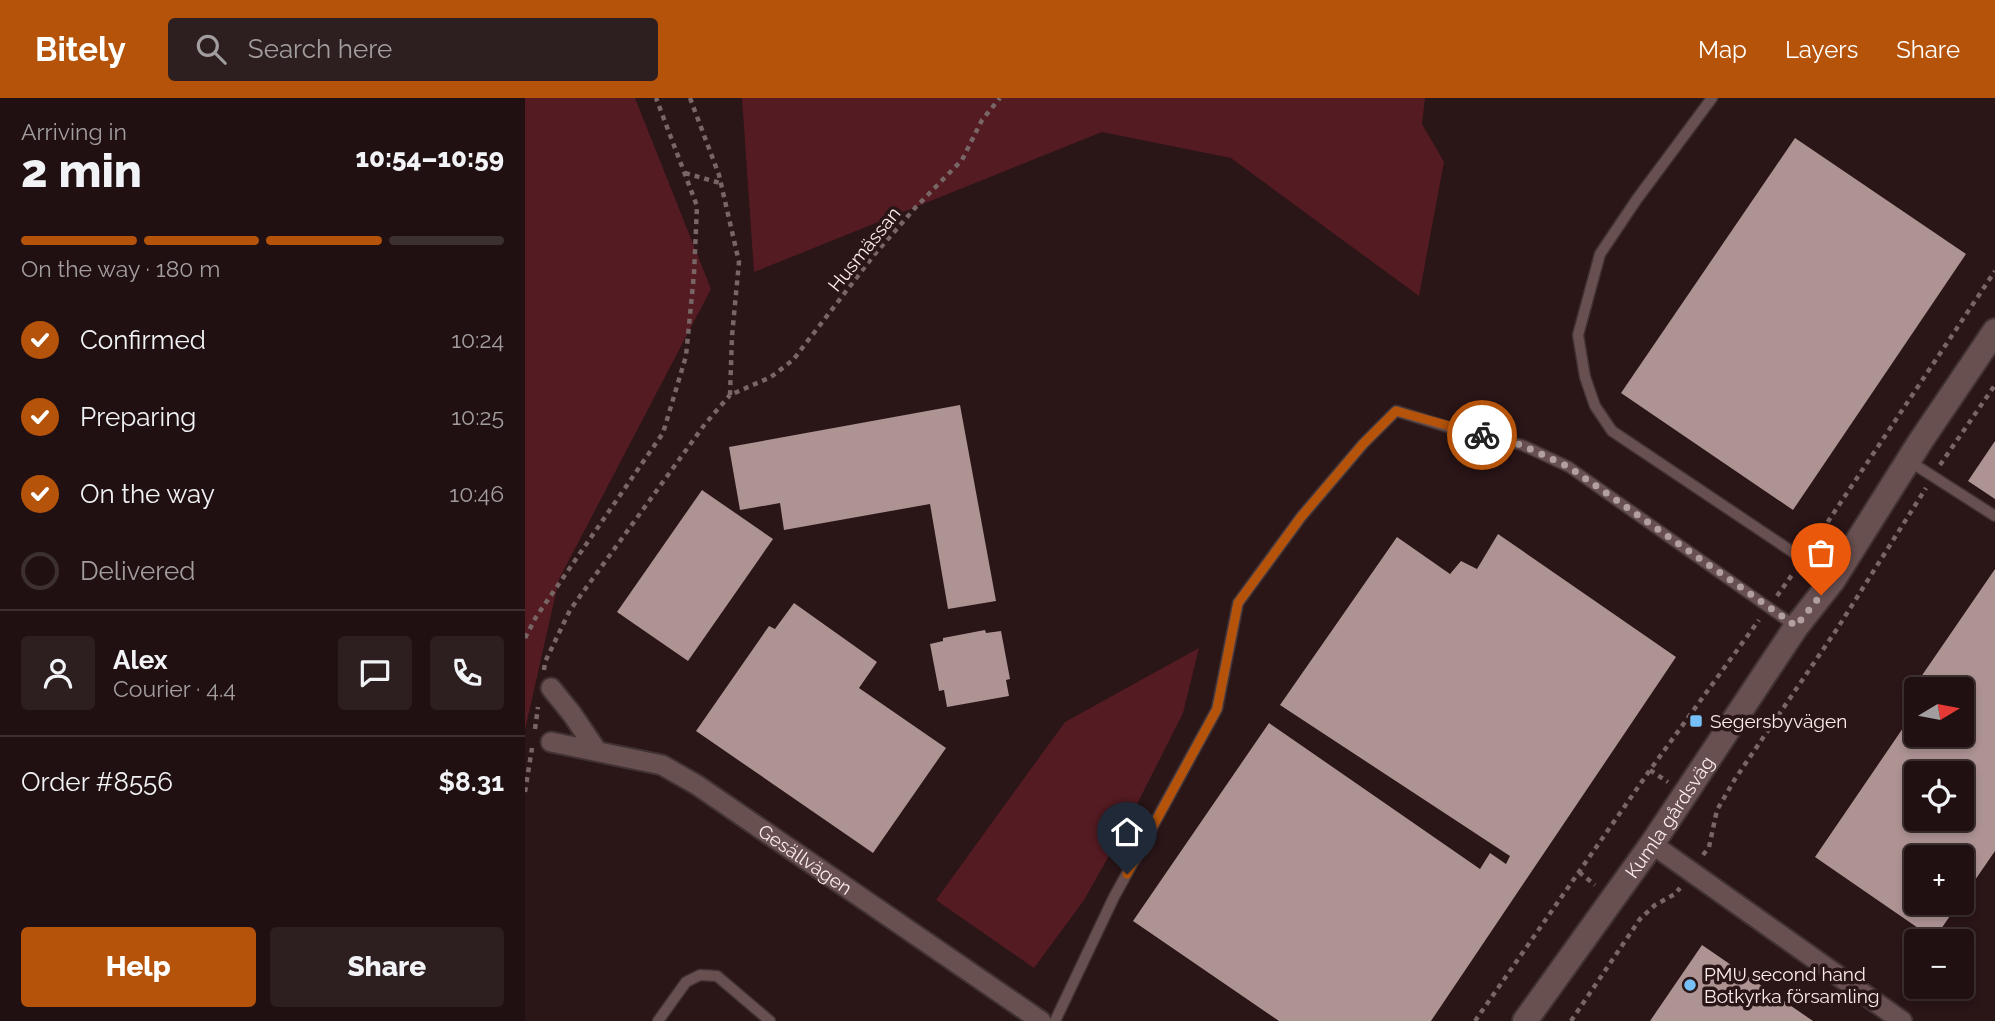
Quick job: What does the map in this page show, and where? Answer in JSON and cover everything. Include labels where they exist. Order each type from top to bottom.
[{"type":"street","name":"Kumla gårdsväg","points":[[1525,1021],[1652,844],[1796,626],[1833,580],[1995,331]]},
{"type":"street","points":[[551,688],[597,751]]},
{"type":"street","name":"Gesällvägen","points":[[551,742],[662,765],[697,785],[1041,1021]]},
{"type":"street","points":[[1652,844],[1902,1021]]},
{"type":"lane","points":[[1711,98],[1600,254],[1578,335],[1585,377],[1595,406],[1612,431],[1833,580]]},
{"type":"lane","points":[[1055,1021],[1114,897],[1217,709],[1238,603],[1301,517],[1363,444],[1396,411],[1522,445],[1569,467],[1796,626]]},
{"type":"lane","points":[[1909,460],[1995,516]]},
{"type":"lane","points":[[657,1021],[686,982],[700,975],[717,976],[770,1021]]},
{"type":"path","points":[[525,638],[536,617],[663,433],[686,356],[697,206],[656,98]]},
{"type":"path","points":[[690,98],[721,183],[739,262],[730,395]]},
{"type":"path","name":"Husmässan","points":[[545,663],[570,610],[705,424],[730,395],[771,377],[793,360],[874,255],[962,160],[982,120],[1000,98]]},
{"type":"path","points":[[685,173],[721,183]]},
{"type":"path","points":[[1770,604],[1995,271]]},
{"type":"path","points":[[1571,1021],[1640,919],[1655,905],[1675,894],[1709,847],[1717,810],[1735,779],[1837,629],[1933,476],[1995,385]]},
{"type":"path","points":[[1475,1021],[1762,615]]},
{"type":"shaded area","points":[[525,98],[635,98],[711,289],[559,579],[525,730]]},
{"type":"shaded area","points":[[742,98],[1425,98],[1422,124],[1444,162],[1419,296],[1231,158],[1102,132],[754,272]]},
{"type":"shaded area","points":[[1199,648],[1183,713],[1129,820],[1084,900],[1034,968],[936,900],[1065,722]]},
{"type":"building","points":[[1795,138],[1966,254],[1793,510],[1621,393]]},
{"type":"building","points":[[960,405],[996,601],[948,609],[930,504],[784,530],[780,503],[740,510],[729,447]]},
{"type":"building","points":[[1995,441],[1995,499],[1968,481]]},
{"type":"building","points":[[702,490],[773,539],[688,661],[617,612]]},
{"type":"building","points":[[1498,534],[1676,657],[1431,1021],[1279,1021],[1133,921],[1269,723],[1480,869],[1490,853],[1506,864],[1510,856],[1280,705],[1397,537],[1450,574],[1461,561],[1477,569]]},
{"type":"building","points":[[1995,569],[1995,851],[1974,882],[1974,845],[1904,845],[1904,915],[1951,915],[1941,929],[1919,929],[1815,857],[1904,727],[1904,747],[1974,747],[1974,677],[1921,677]]},
{"type":"building","points":[[794,603],[877,662],[859,688],[946,748],[873,853],[696,731],[769,626],[775,629]]},
{"type":"building","points":[[985,630],[986,633],[1001,631],[1010,679],[1006,680],[1009,696],[947,707],[944,690],[939,691],[930,644],[943,641],[943,638]]},
{"type":"building","points":[[1702,945],[1813,1021],[1650,1021]]},
{"type":"way so far","points":[[1482,435],[1522,445],[1569,467],[1796,626],[1821,595]]},
{"type":"place","name":"Segersbyvägen","points":[[1696,721]]},
{"type":"place","name":"PMU second hand Botkyrka församling","points":[[1690,985]]},
{"type":"route","points":[[1127,874],[1217,709],[1238,603],[1301,517],[1363,444],[1396,411],[1482,435]]}]
